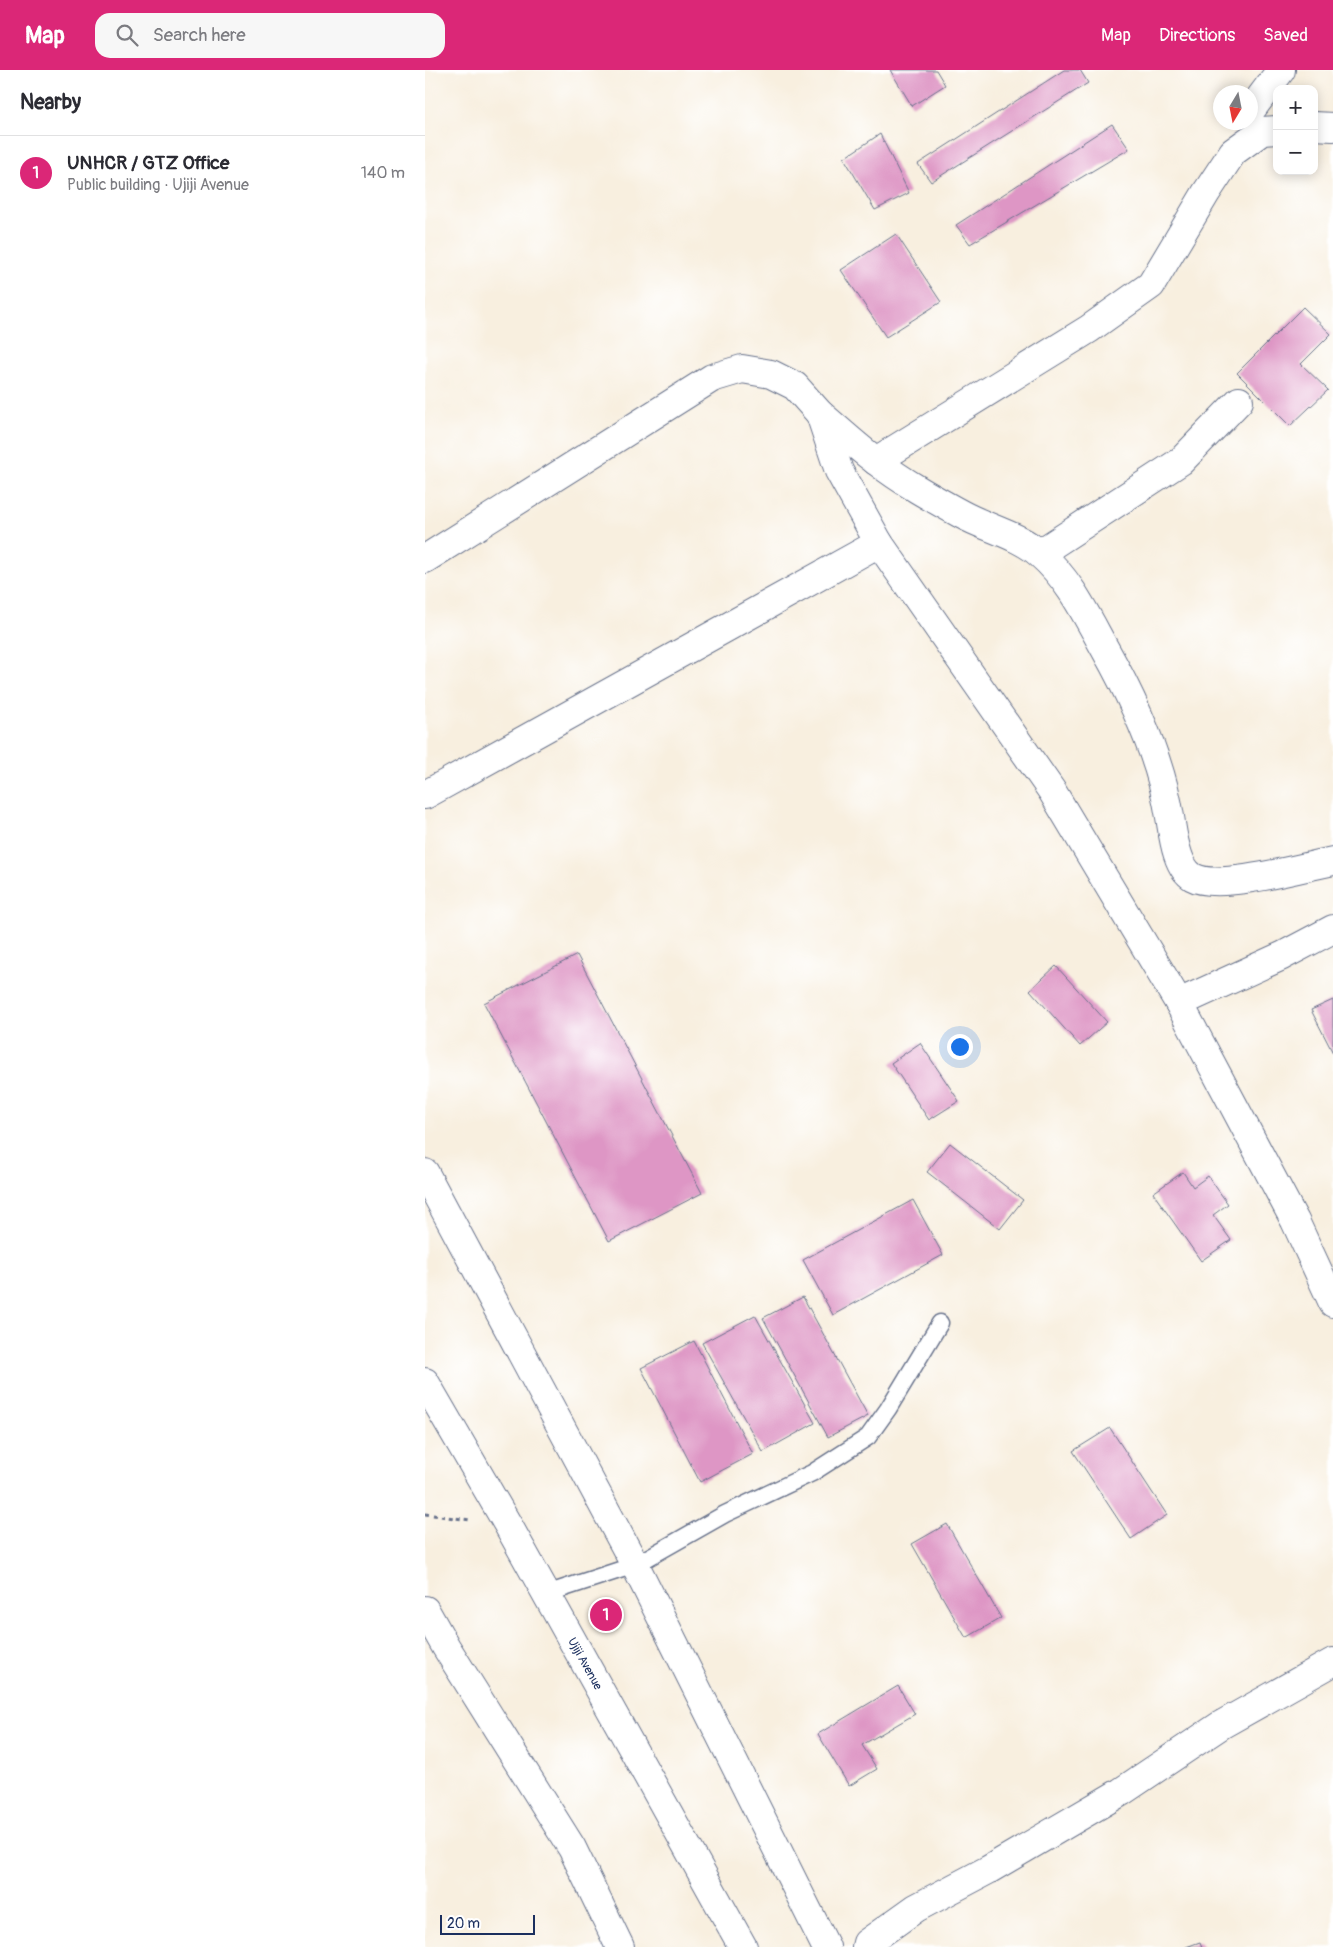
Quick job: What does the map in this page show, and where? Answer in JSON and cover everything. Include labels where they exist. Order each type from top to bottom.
[{"type":"street","points":[[1258,101],[1281,70]]},
{"type":"street","points":[[1318,126],[1333,127]]},
{"type":"street","points":[[876,461],[1089,329],[1151,285],[1233,152],[1242,130]]},
{"type":"street","points":[[1233,152],[1262,131],[1273,130]]},
{"type":"street","points":[[425,559],[712,378],[741,369],[771,374],[795,386],[820,414],[876,461],[912,486],[964,516],[1009,535],[1040,553],[1071,588],[1118,672],[1153,752],[1166,791],[1175,846],[1185,870],[1194,877],[1227,882],[1333,861]]},
{"type":"street","points":[[1040,553],[1181,461],[1239,401]]},
{"type":"street","points":[[820,414],[839,471],[879,543],[1052,791],[1179,1003],[1295,1220],[1333,1303]]},
{"type":"street","points":[[425,795],[879,543]]},
{"type":"street","points":[[1179,1003],[1282,956],[1333,929]]},
{"type":"street","points":[[425,1173],[635,1565],[826,1947]]},
{"type":"street","name":"Ujiji Avenue","points":[[425,1382],[547,1594],[743,1947]]},
{"type":"street","points":[[425,1610],[446,1647],[572,1848],[620,1947]]},
{"type":"street","points":[[866,1947],[867,1942],[915,1908],[988,1870],[1113,1796],[1221,1725],[1333,1662]]},
{"type":"lane","points":[[547,1594],[635,1565],[725,1514],[812,1473],[868,1437],[888,1409],[940,1323]]},
{"type":"path","points":[[425,1514],[508,1525]]},
{"type":"building","points":[[890,70],[936,70],[945,85],[912,106]]},
{"type":"building","points":[[1064,70],[1080,70],[1088,83],[931,182],[918,164]]},
{"type":"building","points":[[1112,124],[1129,149],[970,244],[956,225]]},
{"type":"building","points":[[880,134],[909,193],[875,210],[844,158]]},
{"type":"building","points":[[896,234],[941,302],[886,337],[841,270]]},
{"type":"building","points":[[1303,307],[1331,334],[1301,364],[1328,390],[1290,426],[1237,373]]},
{"type":"building","points":[[577,955],[702,1193],[609,1241],[484,1003]]},
{"type":"building","points":[[1056,966],[1107,1022],[1080,1046],[1030,990]]},
{"type":"building","points":[[1333,1000],[1333,1053],[1311,1010]]},
{"type":"building","points":[[920,1043],[959,1101],[929,1120],[891,1063]]},
{"type":"building","points":[[950,1143],[1023,1200],[1000,1229],[927,1172]]},
{"type":"building","points":[[1183,1172],[1193,1187],[1208,1176],[1228,1204],[1213,1215],[1231,1240],[1201,1261],[1153,1193]]},
{"type":"building","points":[[913,1200],[943,1255],[833,1315],[803,1260]]},
{"type":"building","points":[[803,1297],[868,1416],[828,1437],[763,1318]]},
{"type":"building","points":[[755,1315],[815,1423],[763,1452],[702,1343]]},
{"type":"building","points":[[694,1341],[753,1454],[700,1482],[641,1368]]},
{"type":"building","points":[[1110,1428],[1167,1515],[1131,1539],[1073,1451]]},
{"type":"building","points":[[947,1524],[1001,1618],[966,1638],[912,1544]]},
{"type":"building","points":[[898,1686],[915,1714],[862,1745],[877,1769],[849,1786],[818,1734]]},
{"type":"building","points":[[1200,1942],[1202,1947],[1186,1947]]},
{"type":"place","name":"UNHCR / GTZ Office","points":[[606,1615]]}]
